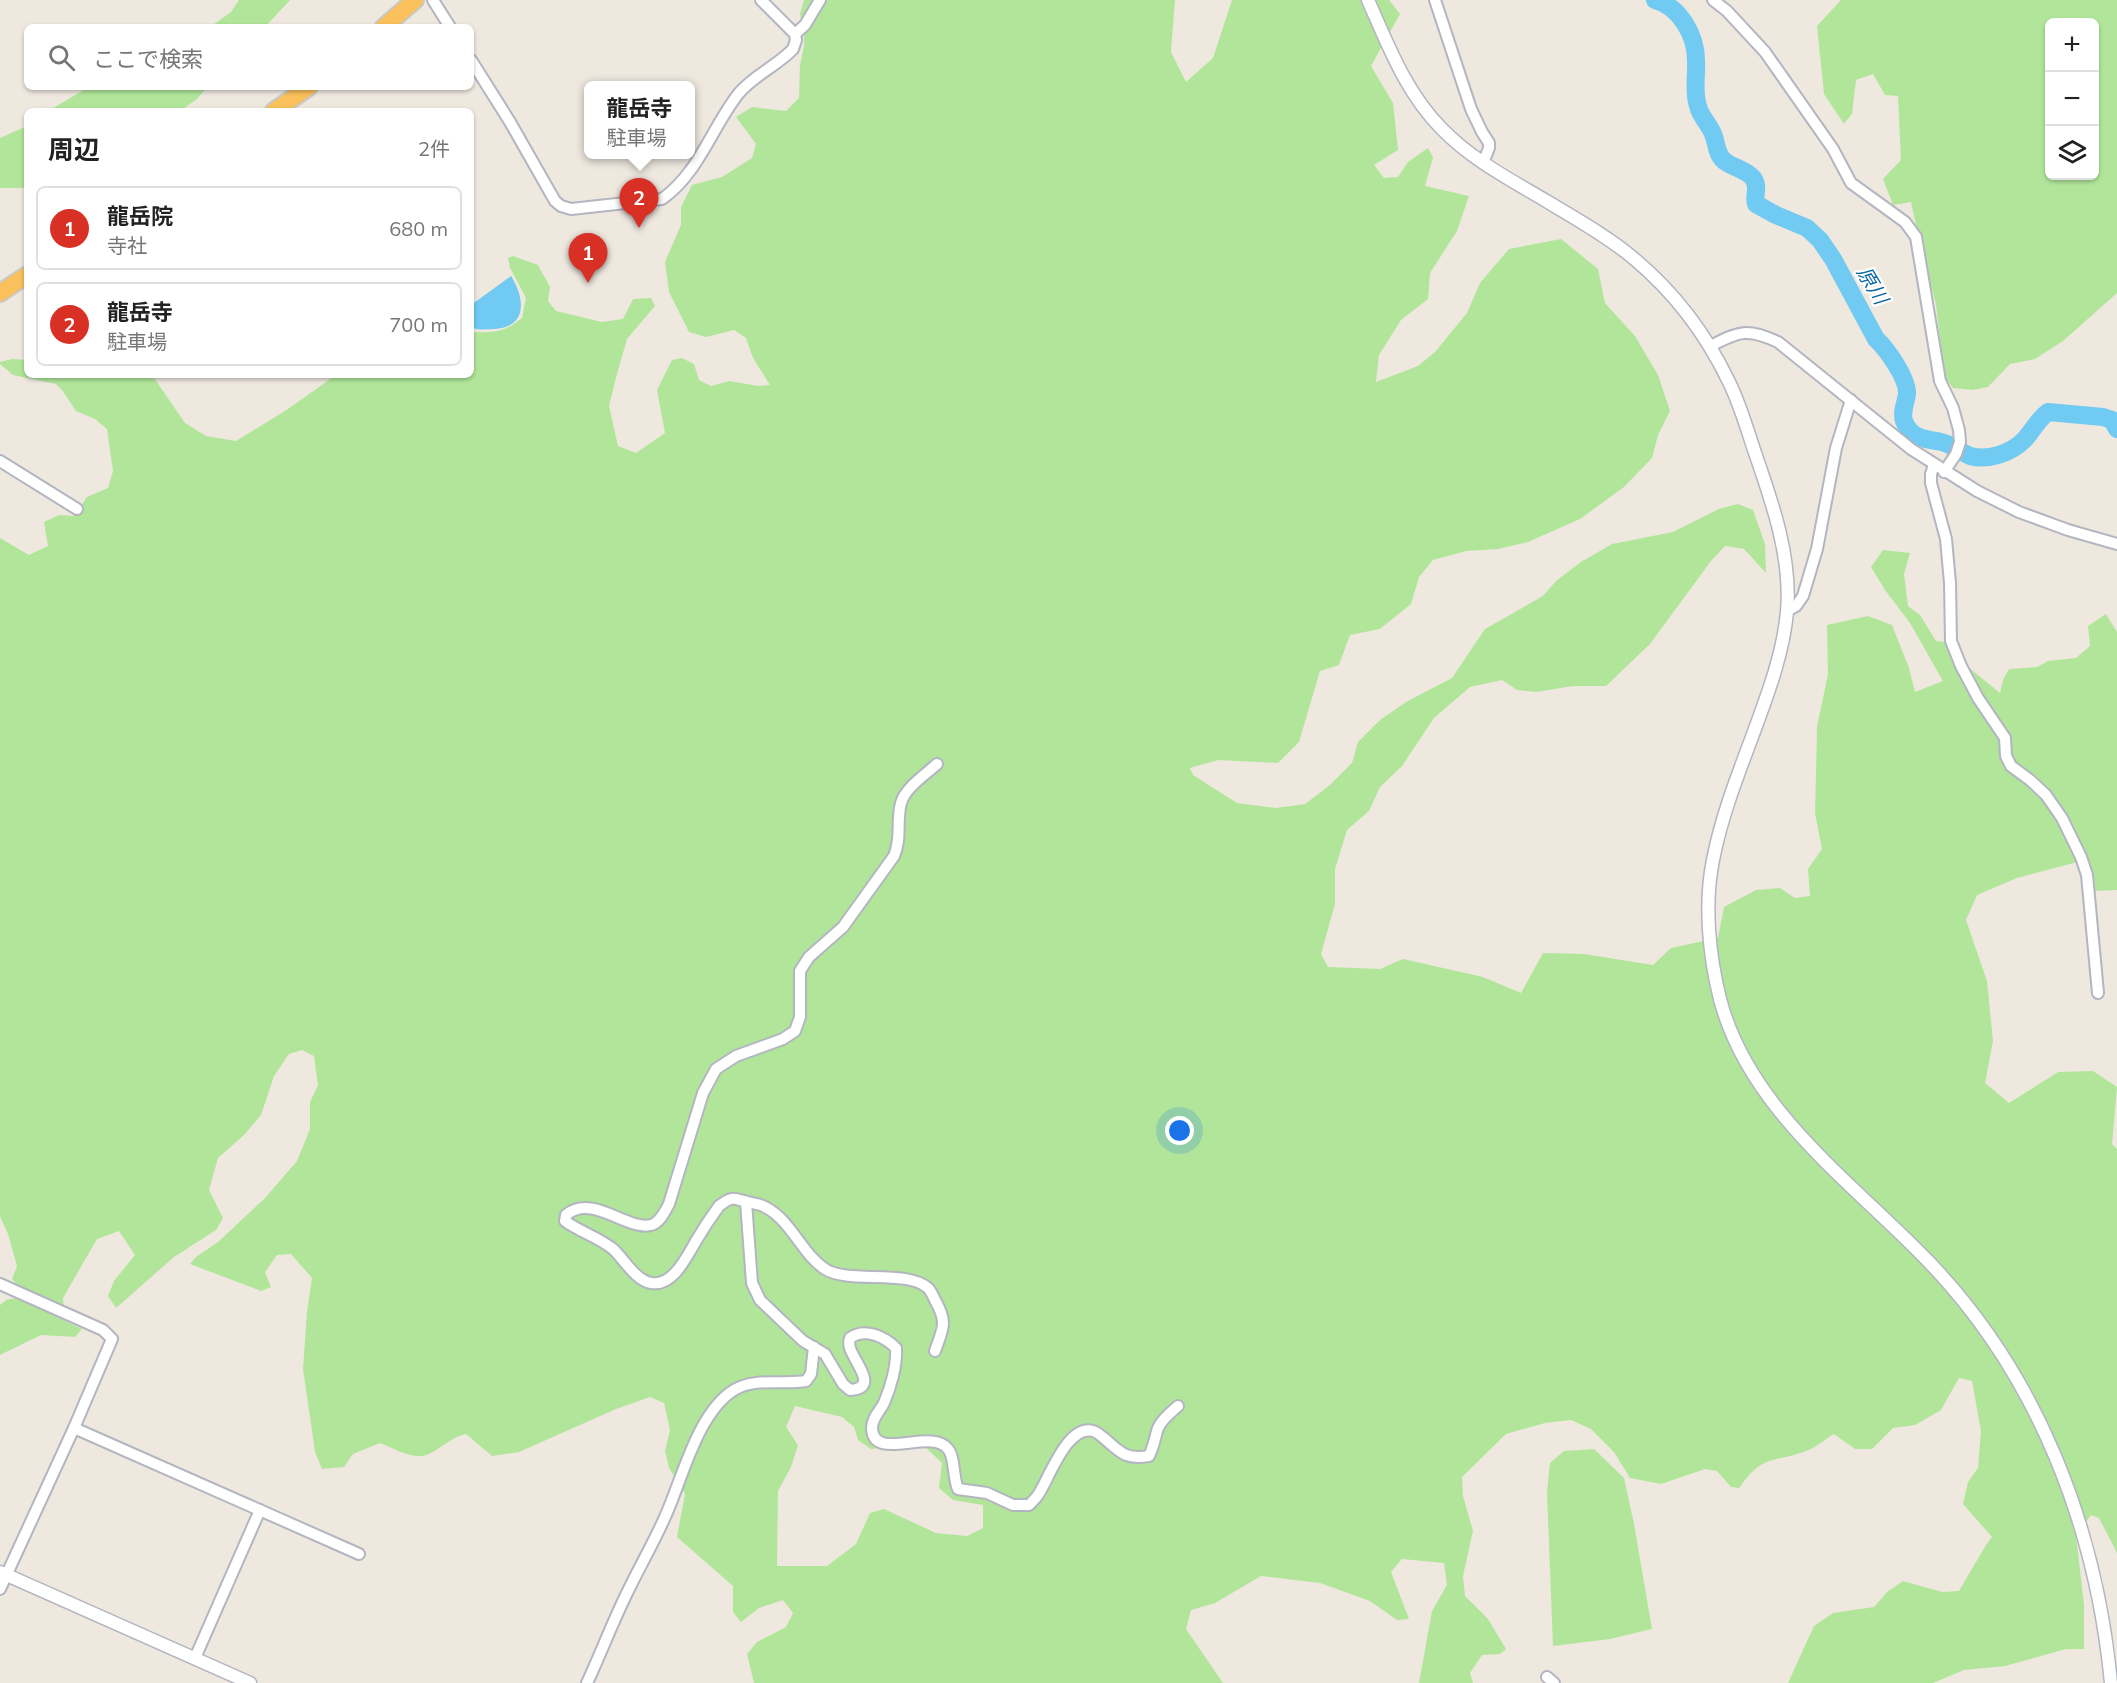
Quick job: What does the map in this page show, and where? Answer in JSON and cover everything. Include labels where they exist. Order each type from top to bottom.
[{"type":"highway","points":[[387,24],[415,0]]},
{"type":"highway","points":[[278,108],[305,90]]},
{"type":"highway","points":[[0,292],[24,277]]},
{"type":"street","points":[[433,0],[448,24]]},
{"type":"street","points":[[474,65],[555,201],[561,206],[571,209],[649,202],[662,199],[671,192],[700,157],[740,92],[793,49],[795,34],[761,0]]},
{"type":"street","points":[[795,34],[805,25],[820,0]]},
{"type":"street","points":[[1368,0],[1400,70],[1419,104],[1439,127],[1465,151],[1578,220],[1630,255],[1683,310],[1711,346],[1739,404],[1767,489],[1781,541],[1787,578],[1787,611],[1781,651],[1733,790],[1712,864],[1709,927],[1721,1003],[1739,1047],[1767,1095],[1792,1127],[1930,1263],[1975,1316],[2011,1370],[2037,1416],[2061,1467],[2078,1516],[2099,1598],[2111,1683]]},
{"type":"street","points":[[1435,0],[1471,109],[1489,143],[1483,163]]},
{"type":"street","points":[[1713,0],[1727,11],[1765,52],[1833,149],[1851,183],[1905,222],[1916,237],[1940,381],[1953,408],[1959,430],[1960,442],[1944,472]]},
{"type":"street","points":[[1711,346],[1745,331],[1760,333],[1778,342],[1911,450],[1944,472],[2019,512],[2068,530],[2117,544]]},
{"type":"street","points":[[1787,611],[1796,606],[1803,596],[1818,549],[1836,448],[1851,399]]},
{"type":"street","points":[[0,460],[77,509]]},
{"type":"street","points":[[1934,465],[1931,474],[1932,483],[1946,539],[1950,583],[1951,641],[1978,699],[2005,738],[2006,756],[2010,766],[2046,795],[2062,818],[2081,857],[2087,875],[2098,993]]},
{"type":"street","points":[[935,1352],[944,1327],[944,1315],[928,1289],[919,1283],[831,1273],[823,1268],[783,1221],[767,1207],[735,1198],[727,1200],[719,1206],[684,1263],[674,1274],[660,1282],[650,1283],[638,1275],[612,1249],[565,1221],[566,1215],[572,1210],[580,1209],[600,1210],[638,1224],[651,1225],[659,1220],[669,1204],[703,1093],[711,1076],[716,1069],[736,1056],[783,1039],[795,1031],[800,1017],[800,971],[809,957],[843,927],[894,856],[899,844],[901,803],[909,789],[937,764]]},
{"type":"street","points":[[746,1202],[752,1283],[760,1300],[802,1341],[825,1354],[843,1384],[850,1390],[859,1390],[864,1386],[865,1379],[849,1347],[850,1338],[854,1335],[878,1335],[886,1338],[896,1348],[896,1356],[888,1393],[883,1406],[874,1418],[872,1427],[875,1438],[883,1444],[940,1442],[948,1448],[951,1454],[954,1480],[958,1489],[987,1493],[1013,1505],[1029,1505],[1039,1494],[1055,1461],[1065,1447],[1082,1431],[1093,1431],[1101,1435],[1123,1455],[1136,1458],[1149,1456],[1155,1445],[1158,1427],[1178,1406]]},
{"type":"street","points":[[0,1284],[103,1330],[112,1339],[74,1428],[4,1574],[0,1589]]},
{"type":"street","points":[[587,1683],[627,1593],[666,1516],[690,1452],[720,1401],[734,1390],[749,1384],[806,1381],[811,1374],[814,1347]]},
{"type":"street","points":[[74,1428],[359,1554]]},
{"type":"street","points":[[195,1658],[260,1510]]},
{"type":"street","points":[[4,1574],[249,1683]]},
{"type":"green space","points":[[239,0],[290,0],[268,24],[214,24],[231,12]]},
{"type":"green space","points":[[804,0],[1175,0],[1171,52],[1186,82],[1213,58],[1232,0],[1389,0],[1400,14],[1371,66],[1393,103],[1398,150],[1374,165],[1384,178],[1398,177],[1408,162],[1428,148],[1433,157],[1425,186],[1469,196],[1457,231],[1430,273],[1428,299],[1401,320],[1379,355],[1376,382],[1418,366],[1435,352],[1467,313],[1480,283],[1509,249],[1561,239],[1598,269],[1605,303],[1635,336],[1658,375],[1670,411],[1658,435],[1652,458],[1624,487],[1580,519],[1528,542],[1498,549],[1466,551],[1433,560],[1419,577],[1411,604],[1380,629],[1350,635],[1339,665],[1320,671],[1299,742],[1278,763],[1218,760],[1190,768],[1193,775],[1237,803],[1276,808],[1305,804],[1330,785],[1352,763],[1358,742],[1380,720],[1406,702],[1452,678],[1485,629],[1543,596],[1556,581],[1581,562],[1612,544],[1673,532],[1719,509],[1738,504],[1753,510],[1765,544],[1766,573],[1744,549],[1725,546],[1711,561],[1650,644],[1606,686],[1573,686],[1536,692],[1517,690],[1502,680],[1470,687],[1434,718],[1402,766],[1380,787],[1369,811],[1347,830],[1335,869],[1335,904],[1321,954],[1328,967],[1380,969],[1403,959],[1483,977],[1521,993],[1543,953],[1584,954],[1653,965],[1671,948],[1718,938],[1724,907],[1756,890],[1780,888],[1795,898],[1810,896],[1808,869],[1822,849],[1815,813],[1817,727],[1828,674],[1827,625],[1868,616],[1892,625],[1909,668],[1915,692],[1943,681],[1910,623],[1871,567],[1883,550],[1910,553],[1904,574],[1908,606],[1920,615],[1936,641],[1946,642],[1967,666],[2000,693],[2009,669],[2037,667],[2048,661],[2076,658],[2090,646],[2088,626],[2106,614],[2117,632],[2117,890],[2093,891],[2085,860],[2017,878],[1977,895],[1966,920],[1987,981],[1993,1041],[1985,1083],[2009,1103],[2058,1072],[2093,1071],[2117,1087],[2112,1144],[2117,1149],[2117,1553],[2099,1518],[2091,1515],[2076,1535],[2084,1605],[2084,1649],[2066,1649],[2005,1666],[1964,1670],[1933,1683],[1788,1683],[1814,1626],[1833,1613],[1874,1607],[1887,1592],[1903,1581],[1942,1592],[1959,1591],[1992,1537],[1963,1504],[1968,1482],[1978,1468],[1981,1431],[1972,1381],[1959,1378],[1941,1410],[1915,1425],[1893,1428],[1872,1449],[1855,1449],[1834,1434],[1810,1450],[1762,1464],[1739,1488],[1731,1487],[1717,1471],[1705,1469],[1661,1484],[1630,1478],[1614,1452],[1591,1429],[1571,1420],[1545,1423],[1506,1434],[1462,1477],[1463,1496],[1473,1531],[1463,1576],[1465,1596],[1488,1619],[1506,1649],[1500,1654],[1482,1655],[1470,1673],[1473,1683],[1419,1683],[1432,1611],[1447,1585],[1444,1563],[1402,1559],[1391,1572],[1409,1619],[1397,1620],[1370,1601],[1320,1583],[1261,1576],[1215,1603],[1191,1610],[1186,1629],[1223,1683],[754,1683],[747,1654],[757,1642],[786,1627],[793,1613],[783,1600],[759,1608],[741,1622],[733,1612],[733,1586],[677,1537],[685,1494],[669,1468],[665,1451],[670,1430],[664,1403],[650,1397],[616,1409],[519,1452],[492,1456],[466,1434],[423,1456],[404,1453],[380,1443],[353,1454],[344,1467],[322,1469],[315,1452],[303,1369],[312,1278],[291,1254],[277,1255],[265,1272],[271,1287],[261,1291],[190,1264],[218,1242],[265,1198],[297,1161],[310,1129],[310,1102],[318,1085],[314,1056],[302,1050],[289,1054],[274,1076],[261,1115],[244,1135],[218,1158],[209,1190],[223,1218],[216,1230],[174,1257],[116,1308],[108,1296],[114,1281],[135,1255],[119,1231],[97,1239],[63,1298],[65,1321],[82,1329],[75,1337],[41,1335],[0,1355],[0,1305],[6,1300],[16,1298],[21,1289],[12,1279],[17,1266],[0,1216],[0,538],[29,555],[48,546],[44,522],[59,515],[74,516],[87,497],[108,488],[113,471],[107,429],[95,419],[76,411],[56,384],[27,378],[154,378],[185,423],[206,436],[236,441],[285,411],[332,378],[474,378],[474,332],[498,331],[522,318],[526,298],[510,268],[508,258],[513,256],[538,265],[550,287],[548,301],[556,311],[602,322],[623,319],[633,299],[651,298],[655,306],[627,339],[609,406],[618,446],[636,453],[665,433],[657,390],[672,360],[682,358],[694,364],[699,380],[711,386],[729,381],[758,386],[770,385],[753,358],[746,338],[734,330],[706,337],[689,332],[669,292],[665,262],[681,225],[681,207],[692,185],[722,177],[752,158],[756,144],[736,117],[752,107],[786,111],[799,98],[804,33],[800,14]],"holes":[[[795,1406],[842,1417],[854,1427],[858,1440],[871,1449],[922,1444],[942,1463],[939,1488],[953,1500],[983,1505],[983,1528],[967,1536],[936,1533],[884,1509],[870,1513],[856,1544],[827,1566],[777,1566],[778,1491],[791,1467],[798,1445],[786,1427]]]},
{"type":"green space","points":[[1841,0],[2117,0],[2117,293],[2063,341],[2035,359],[2010,364],[1988,387],[1973,390],[1953,388],[1944,376],[1936,304],[1911,202],[1893,205],[1883,179],[1901,160],[1898,96],[1885,95],[1873,74],[1856,80],[1852,114],[1844,124],[1824,94],[1817,26]]},
{"type":"green space","points":[[84,90],[204,90],[184,108],[53,108]]},
{"type":"green space","points":[[24,127],[24,188],[0,188],[0,138]]},
{"type":"green space","points":[[12,359],[24,360],[24,377],[13,375],[0,364],[0,362]]},
{"type":"green space","points":[[1594,1449],[1624,1478],[1652,1629],[1610,1639],[1553,1646],[1547,1492],[1550,1463],[1564,1451]]},
{"type":"water","points":[[511,276],[519,293],[521,310],[513,323],[505,327],[482,330],[474,328],[474,303]]},
{"type":"waterway","name":"原川","points":[[1655,0],[1664,3],[1679,15],[1693,41],[1697,100],[1701,113],[1713,134],[1720,156],[1753,178],[1756,185],[1756,204],[1807,228],[1820,240],[1833,259],[1876,339],[1901,373],[1907,394],[1903,417],[1910,431],[1919,437],[1949,444],[1970,456],[1992,457],[2019,445],[2048,412],[2103,417],[2112,420],[2117,429]]},
{"type":"place","name":"龍岳寺","points":[[639,228]]},
{"type":"place","name":"龍岳院","points":[[588,283]]}]
